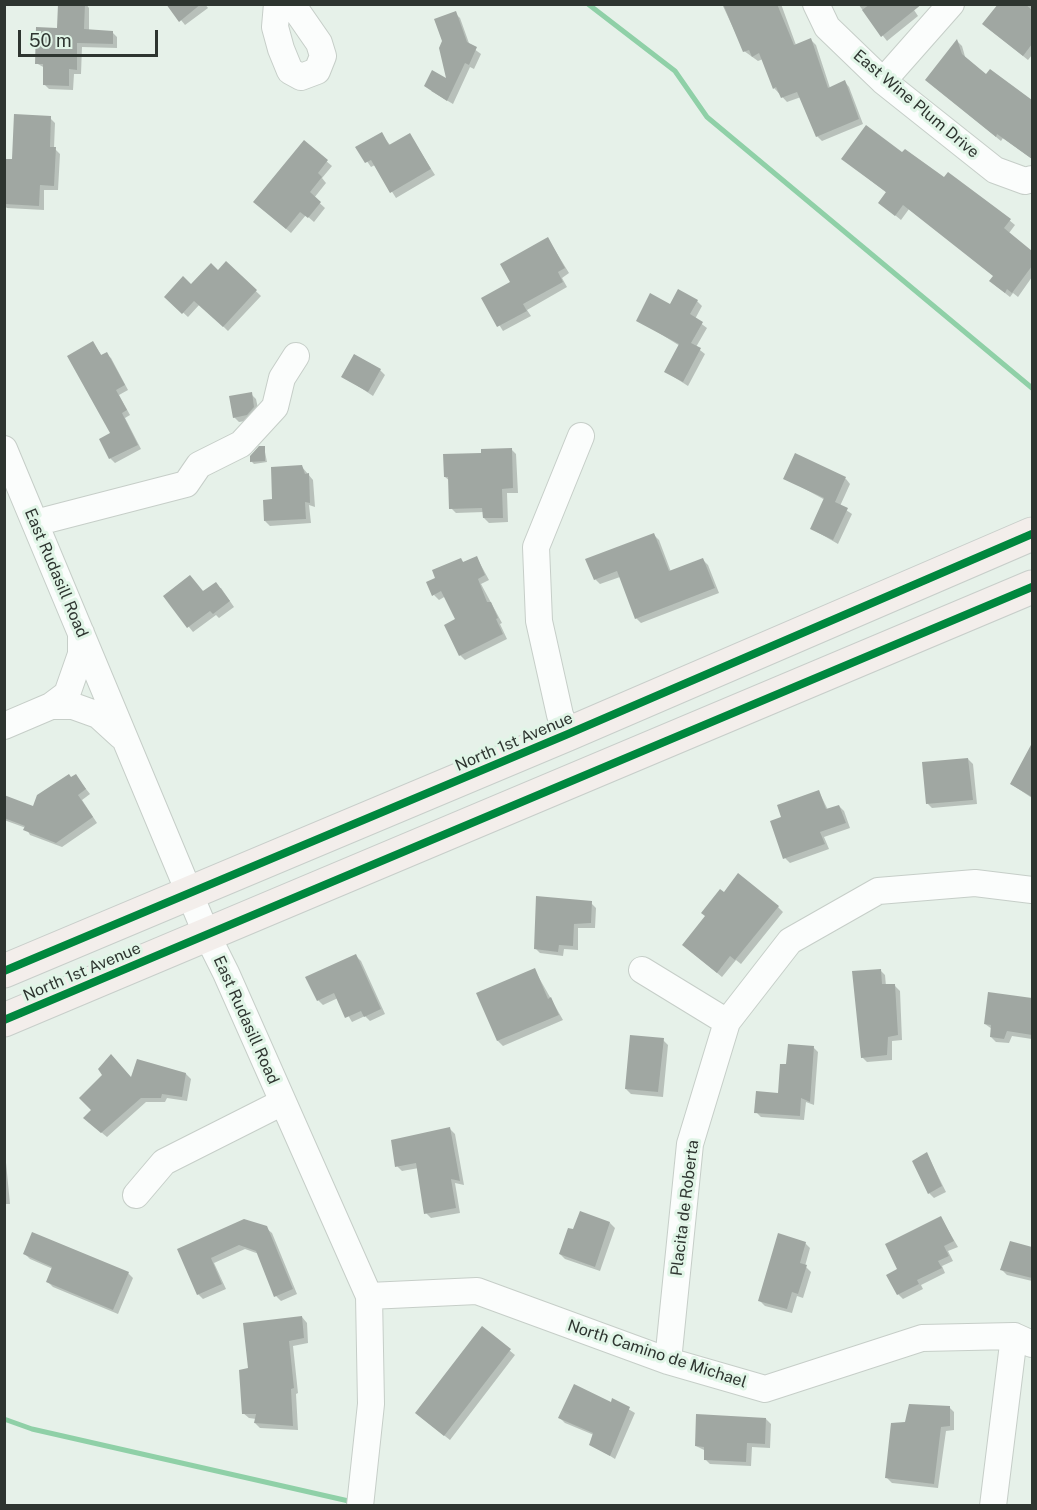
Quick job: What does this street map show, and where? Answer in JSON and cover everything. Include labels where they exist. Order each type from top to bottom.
[{"type":"main road","name":"North 1st Avenue","points":[[4,971],[568,734],[1032,534]]},
{"type":"main road","name":"North 1st Avenue","points":[[4,1020],[1032,587]]},
{"type":"street","points":[[278,4],[275,27],[281,49],[290,71],[300,77],[317,71],[323,56],[319,43],[292,4]]},
{"type":"street","name":"East Wine Plum Drive","points":[[816,4],[827,27],[883,81],[995,170],[1013,178],[1032,180]]},
{"type":"street","points":[[883,81],[951,4]]},
{"type":"street","points":[[35,523],[186,484],[199,465],[241,444],[275,407],[282,378],[296,356]]},
{"type":"street","points":[[568,734],[560,716],[539,621],[536,547],[581,436]]},
{"type":"street","name":"East Rudasill Road","points":[[4,449],[11,486],[35,523],[191,891],[206,933],[369,1296],[371,1404],[360,1506]]},
{"type":"street","points":[[4,726],[51,706],[67,694],[81,654],[81,631]]},
{"type":"street","points":[[51,706],[73,706],[98,715],[128,743]]},
{"type":"street","name":"Placita de Roberta","points":[[668,1362],[690,1144],[727,1022],[790,941],[878,891],[975,883],[1032,890]]},
{"type":"street","points":[[642,970],[727,1022]]},
{"type":"street","points":[[136,1195],[164,1162],[283,1102]]},
{"type":"street","name":"North Camino de Michael","points":[[369,1296],[477,1291],[668,1362],[765,1389],[922,1338],[1023,1340],[993,1506]]},
{"type":"building","points":[[58,4],[85,4],[84,29],[113,31],[113,44],[77,43],[77,70],[69,69],[69,86],[43,85],[43,64],[35,64],[36,27],[57,28]]},
{"type":"building","points":[[166,4],[201,4],[179,22]]},
{"type":"building","points":[[723,4],[777,4],[794,45],[811,38],[828,88],[845,80],[859,119],[816,137],[797,92],[781,98],[776,87],[773,89],[759,53],[752,57],[749,50],[743,52]]},
{"type":"building","points":[[870,4],[922,4],[881,37],[862,10]]},
{"type":"building","points":[[998,4],[1025,4],[1032,10],[1032,44],[1023,56],[982,24]]},
{"type":"building","points":[[456,11],[467,42],[477,47],[469,65],[465,63],[447,101],[424,86],[432,70],[446,78],[439,48],[442,41],[434,19]]},
{"type":"building","points":[[957,39],[962,54],[986,74],[990,69],[1032,100],[1032,159],[997,134],[996,137],[925,80]]},
{"type":"building","points":[[14,114],[51,116],[50,147],[56,147],[54,186],[40,185],[39,206],[4,204],[4,159],[12,159]]},
{"type":"building","points":[[866,125],[902,152],[905,149],[944,177],[948,172],[1011,219],[1004,228],[1032,251],[1032,266],[1012,293],[1007,289],[1005,293],[989,281],[993,276],[903,205],[895,216],[878,203],[886,192],[841,159]]},
{"type":"building","points":[[382,132],[389,145],[410,133],[431,169],[390,193],[371,160],[365,163],[355,147]]},
{"type":"building","points":[[304,140],[328,160],[318,173],[322,177],[310,192],[321,202],[308,218],[300,212],[286,229],[253,202]]},
{"type":"building","points":[[548,237],[565,268],[558,272],[563,282],[523,304],[527,311],[497,327],[481,298],[510,282],[500,264]]},
{"type":"building","points":[[226,261],[257,290],[223,327],[194,301],[182,314],[164,297],[183,276],[191,284],[211,263],[218,270]]},
{"type":"building","points":[[678,289],[698,300],[690,314],[703,322],[691,343],[701,348],[683,382],[664,372],[679,344],[636,321],[650,293],[670,304]]},
{"type":"building","points":[[93,341],[101,355],[107,352],[125,385],[116,390],[127,410],[122,413],[138,445],[109,459],[99,439],[110,433],[67,356]]},
{"type":"building","points":[[354,354],[381,369],[368,392],[341,377]]},
{"type":"building","points":[[252,392],[254,407],[247,415],[233,418],[229,396]]},
{"type":"building","points":[[259,446],[265,446],[265,461],[250,462],[250,456]]},
{"type":"building","points":[[512,448],[513,488],[502,489],[503,518],[483,518],[482,508],[449,509],[448,477],[444,477],[443,454],[481,453],[481,449]]},
{"type":"building","points":[[795,453],[846,477],[835,502],[848,508],[833,540],[810,529],[824,498],[783,479]]},
{"type":"building","points":[[302,465],[305,474],[309,473],[310,503],[305,502],[306,519],[264,521],[263,500],[272,499],[271,467]]},
{"type":"building","points":[[654,533],[669,571],[703,558],[715,588],[635,619],[617,571],[594,580],[585,559]]},
{"type":"building","points":[[477,556],[485,575],[478,579],[487,602],[491,602],[503,634],[459,656],[444,625],[455,619],[441,591],[432,596],[426,582],[435,578],[432,570],[461,558],[463,562]]},
{"type":"building","points":[[190,575],[203,591],[216,582],[230,601],[213,614],[210,611],[187,628],[163,596]]},
{"type":"building","points":[[1032,743],[1032,797],[1010,784]]},
{"type":"building","points":[[968,758],[973,800],[926,804],[922,762]]},
{"type":"building","points":[[69,774],[71,777],[76,774],[86,789],[78,795],[93,817],[56,843],[23,830],[25,826],[4,818],[4,795],[33,806],[37,795]]},
{"type":"building","points":[[819,790],[826,809],[839,805],[846,823],[820,832],[825,844],[783,859],[770,821],[781,817],[777,805]]},
{"type":"building","points":[[738,873],[779,906],[735,960],[730,956],[717,973],[682,945],[705,916],[701,913],[720,889],[724,892]]},
{"type":"building","points":[[536,896],[592,901],[591,923],[574,924],[573,946],[559,945],[558,952],[534,949]]},
{"type":"building","points":[[356,954],[381,1009],[364,1017],[361,1011],[345,1018],[334,993],[317,1001],[305,977]]},
{"type":"building","points":[[535,968],[548,999],[551,997],[559,1015],[497,1041],[476,993]]},
{"type":"building","points":[[881,969],[882,984],[895,984],[898,1035],[888,1037],[887,1055],[861,1058],[852,971]]},
{"type":"building","points":[[988,992],[1032,998],[1032,1035],[1007,1031],[1004,1039],[990,1037],[991,1025],[984,1024]]},
{"type":"building","points":[[630,1035],[664,1038],[658,1092],[625,1089]]},
{"type":"building","points":[[788,1044],[814,1046],[810,1102],[801,1098],[800,1116],[754,1113],[756,1091],[778,1093],[780,1064],[786,1064]]},
{"type":"building","points":[[111,1054],[131,1077],[137,1059],[186,1073],[182,1097],[162,1094],[161,1098],[141,1098],[101,1133],[83,1118],[91,1110],[79,1098],[102,1075],[98,1069]]},
{"type":"building","points":[[450,1127],[460,1181],[451,1179],[456,1208],[424,1214],[416,1163],[395,1167],[391,1140]]},
{"type":"building","points":[[927,1152],[942,1186],[928,1194],[912,1161]]},
{"type":"building","points":[[580,1211],[610,1222],[595,1267],[559,1254],[568,1228],[573,1229]]},
{"type":"building","points":[[941,1216],[954,1241],[944,1246],[949,1256],[938,1261],[942,1268],[917,1280],[919,1284],[897,1295],[886,1275],[897,1269],[885,1244]]},
{"type":"building","points":[[244,1219],[267,1226],[293,1289],[274,1297],[256,1251],[239,1245],[211,1258],[222,1284],[197,1295],[177,1249]]},
{"type":"building","points":[[32,1232],[129,1272],[113,1310],[46,1282],[52,1267],[23,1254]]},
{"type":"building","points":[[778,1233],[806,1242],[800,1263],[807,1265],[798,1294],[792,1292],[787,1309],[758,1301]]},
{"type":"building","points":[[1010,1241],[1032,1247],[1032,1278],[1000,1270]]},
{"type":"building","points":[[302,1316],[304,1338],[289,1341],[294,1388],[291,1389],[293,1426],[254,1423],[256,1414],[242,1414],[239,1370],[248,1368],[243,1323]]},
{"type":"building","points":[[482,1326],[511,1349],[444,1436],[415,1413]]},
{"type":"building","points":[[574,1384],[611,1402],[612,1398],[630,1407],[610,1456],[589,1445],[593,1433],[558,1418]]},
{"type":"building","points":[[909,1404],[950,1406],[950,1426],[941,1427],[934,1484],[885,1478],[891,1423],[905,1422]]},
{"type":"building","points":[[696,1414],[766,1418],[765,1444],[747,1443],[746,1462],[704,1460],[704,1447],[695,1446]]},
{"type":"waterway","points":[[588,4],[675,71],[707,117],[1032,388]]},
{"type":"waterway","points":[[4,1419],[32,1429],[353,1502]]},
{"type":"cycle path","points":[[4,971],[568,734],[1032,534]]},
{"type":"cycle path","points":[[4,1020],[1032,587]]}]
